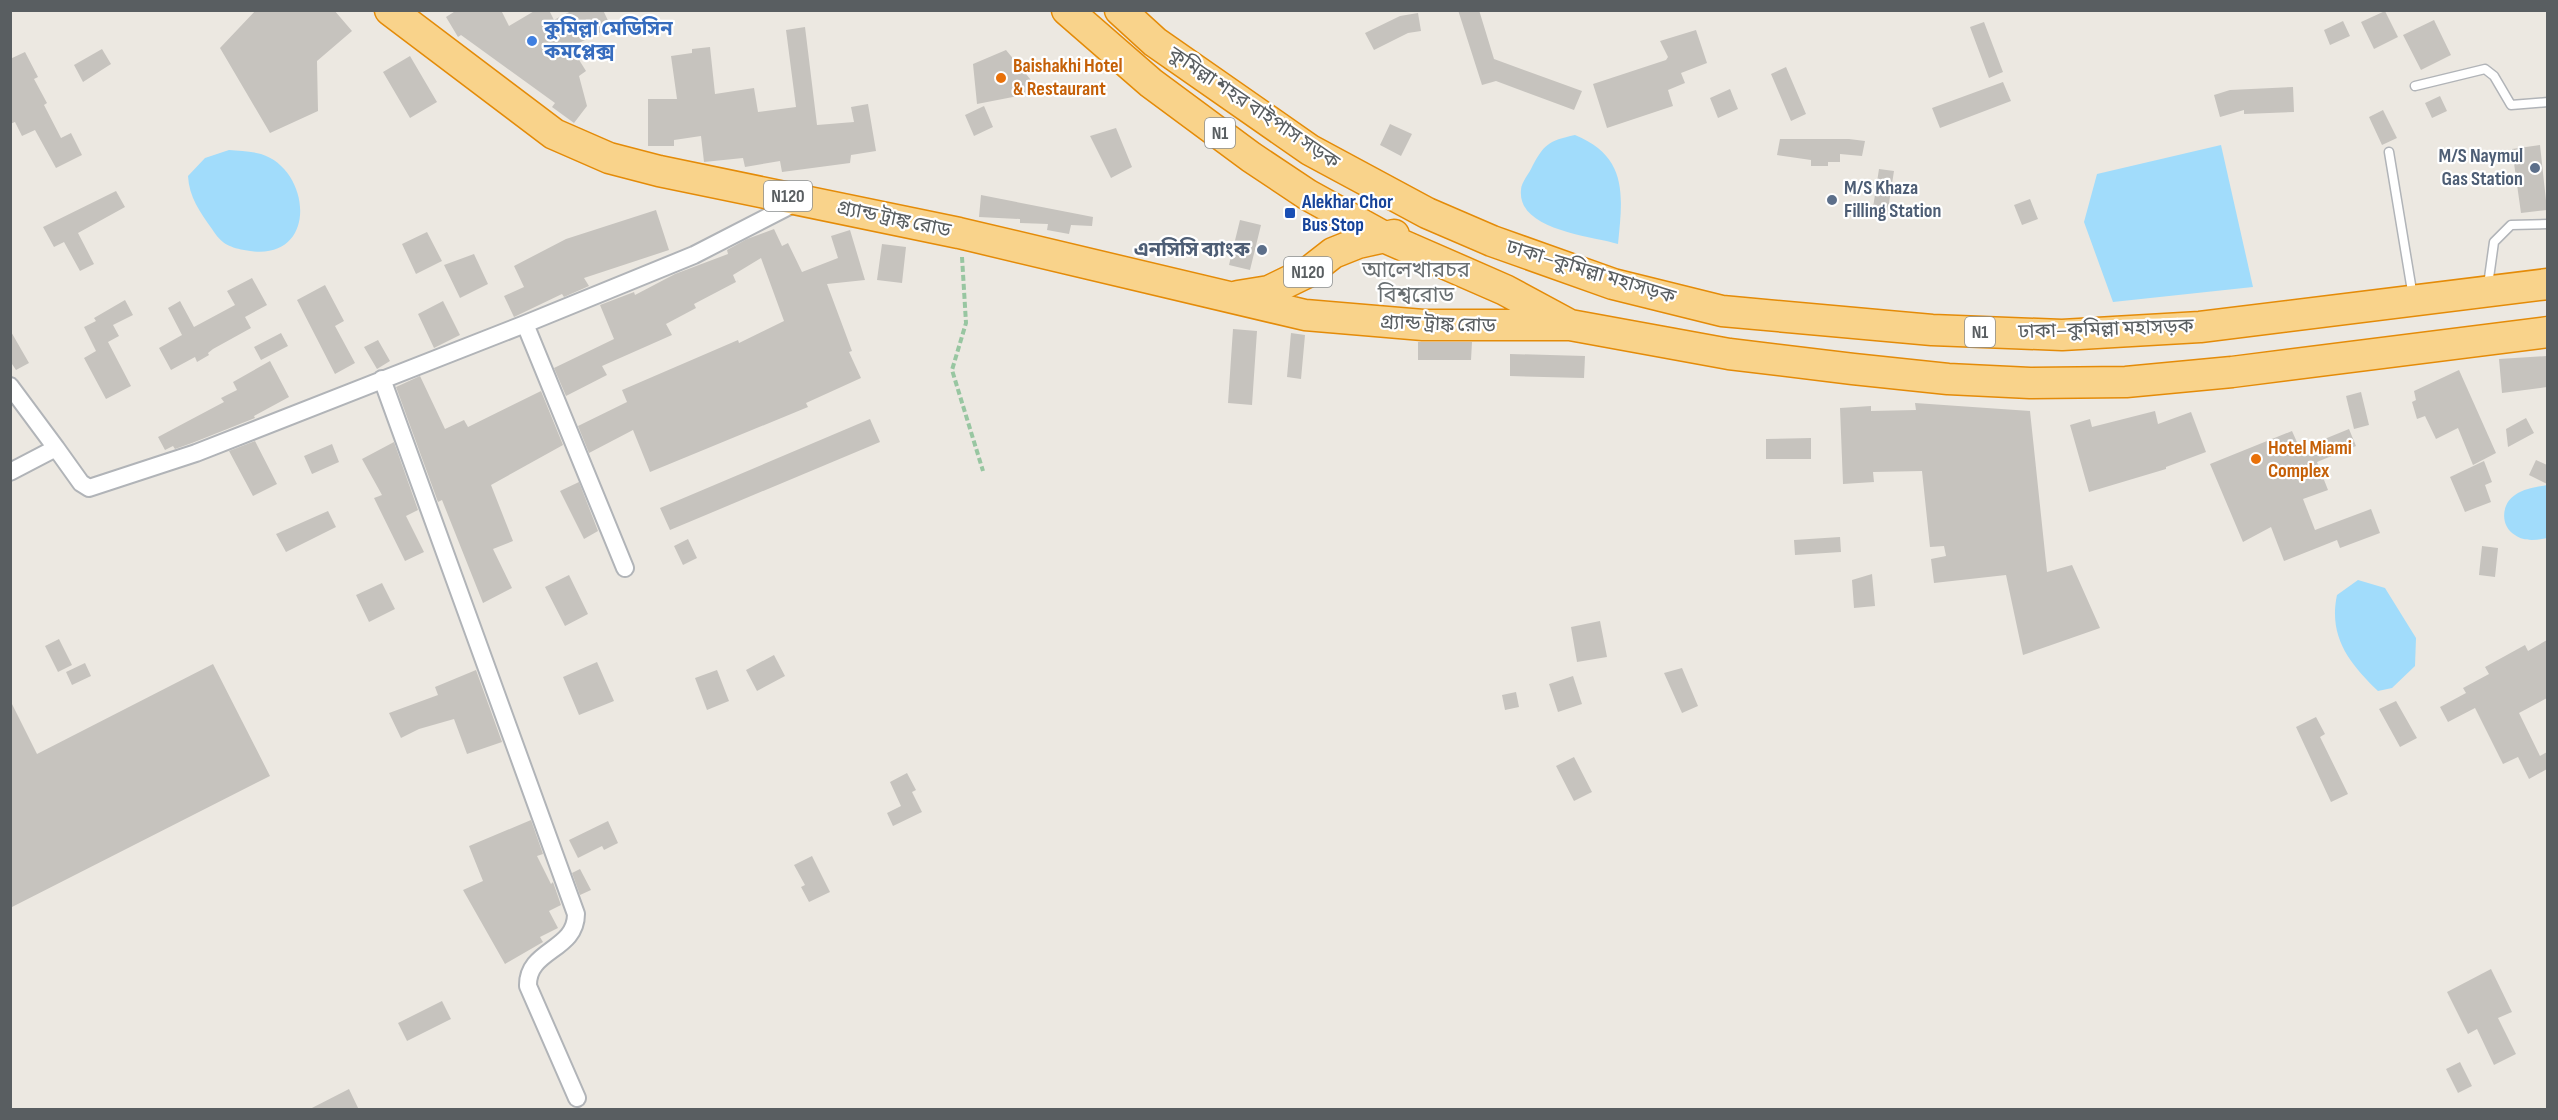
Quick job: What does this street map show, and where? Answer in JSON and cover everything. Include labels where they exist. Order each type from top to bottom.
[{"type":"highway","name":"ঢাকা–কুমিল্লা মহাসড়ক","points":[[1067,10],[1151,83],[1251,157],[1308,195],[1386,238],[1475,276],[1570,325]]},
{"type":"highway","name":"কুমিল্লা শহর বাইপাস সড়ক","points":[[1120,10],[1155,42],[1310,150],[1427,213]]},
{"type":"highway","name":"গ্র্যান্ড ট্রাঙ্ক রোড","points":[[406,15],[555,134],[609,158],[659,171],[959,232],[1295,313],[1356,321],[1423,325],[1570,325],[1729,354],[1948,379],[2030,383],[2126,382],[2220,373],[2547,332]]},
{"type":"highway","name":"ঢাকা–কুমিল্লা মহাসড়ক","points":[[1427,213],[1492,241],[1613,284],[1722,311],[1932,330],[2062,335],[2188,327],[2547,284]]},
{"type":"highway","name":"N120","points":[[1386,238],[1414,225],[1427,213]]},
{"type":"highway","name":"গ্র্যান্ড ট্রাঙ্ক রোড","points":[[1226,297],[1269,291],[1294,280],[1333,253],[1358,243],[1386,238]]},
{"type":"highway","points":[[1475,276],[1492,241]]},
{"type":"highway","points":[[1294,280],[1295,313]]},
{"type":"street","points":[[10,386],[81,483],[89,488],[100,486],[196,453],[694,255],[802,199]]},
{"type":"street","points":[[525,324],[625,568]]},
{"type":"street","points":[[382,379],[576,914],[576,927],[570,935],[534,964],[528,974],[528,986],[577,1098]]},
{"type":"street","points":[[10,472],[56,448]]},
{"type":"lane","points":[[2415,86],[2485,69],[2494,76],[2511,105],[2547,102]]},
{"type":"lane","points":[[2390,152],[2414,300]]},
{"type":"lane","points":[[2488,291],[2494,242],[2511,225],[2547,224]]},
{"type":"path","points":[[959,232],[966,323],[952,370],[983,471]]},
{"type":"water","points":[[1575,135],[1605,154],[1613,166],[1621,194],[1618,244],[1574,234],[1543,223],[1531,214],[1523,203],[1522,185],[1540,154],[1553,142]]},
{"type":"water","points":[[2221,145],[2253,287],[2113,302],[2084,222],[2097,174]]},
{"type":"water","points":[[229,150],[261,154],[278,163],[291,178],[298,196],[300,214],[296,231],[286,244],[268,251],[244,250],[225,244],[199,210],[190,191],[188,176],[205,158]]},
{"type":"water","points":[[2547,485],[2547,538],[2522,539],[2510,531],[2507,526],[2504,515],[2507,504],[2510,499],[2522,491]]},
{"type":"water","points":[[2358,580],[2385,588],[2416,638],[2415,666],[2392,688],[2378,691],[2350,660],[2339,637],[2335,610],[2337,595]]},
{"type":"building","points":[[256,10],[334,10],[352,31],[317,61],[318,111],[270,133],[220,48]]},
{"type":"building","points":[[457,10],[501,10],[509,26],[536,10],[549,10],[554,20],[573,10],[603,10],[611,27],[571,47],[586,71],[579,76],[587,106],[574,123],[552,107],[555,103],[461,35],[458,37],[446,17]]},
{"type":"building","points":[[1458,10],[1479,10],[1494,59],[1582,91],[1574,110],[1496,81],[1482,85]]},
{"type":"building","points":[[2385,11],[2398,37],[2374,49],[2361,22]]},
{"type":"building","points":[[1418,13],[1421,31],[1408,33],[1374,50],[1365,33],[1400,16]]},
{"type":"building","points":[[2434,20],[2451,55],[2421,70],[2403,35]]},
{"type":"building","points":[[2343,21],[2350,36],[2330,45],[2324,30]]},
{"type":"building","points":[[1984,22],[2003,72],[1989,78],[1970,27]]},
{"type":"building","points":[[805,27],[817,125],[854,122],[851,107],[868,104],[876,151],[851,155],[850,163],[782,172],[780,161],[745,167],[743,158],[704,162],[701,136],[674,140],[674,146],[648,146],[648,99],[677,99],[671,56],[692,53],[692,49],[710,47],[715,94],[754,88],[758,112],[796,107],[786,30]]},
{"type":"building","points":[[1696,30],[1707,63],[1681,73],[1685,83],[1668,90],[1673,106],[1607,128],[1593,84],[1666,60],[1668,57],[1660,41]]},
{"type":"building","points":[[102,49],[111,64],[83,82],[74,65]]},
{"type":"building","points":[[1006,50],[1035,85],[1029,94],[977,104],[973,64]]},
{"type":"building","points":[[25,52],[38,77],[34,79],[47,103],[44,105],[61,138],[71,133],[82,155],[56,168],[35,130],[22,136],[15,122],[10,124],[10,59]]},
{"type":"building","points":[[410,56],[437,102],[410,118],[383,72]]},
{"type":"building","points":[[1786,67],[1806,114],[1791,121],[1771,74]]},
{"type":"building","points":[[2003,82],[2011,101],[1940,128],[1932,108]]},
{"type":"building","points":[[2293,87],[2294,112],[2244,114],[2244,110],[2220,117],[2214,95],[2230,90]]},
{"type":"building","points":[[1730,89],[1738,109],[1718,118],[1710,98]]},
{"type":"building","points":[[2440,96],[2447,111],[2432,118],[2425,103]]},
{"type":"building","points":[[984,106],[993,127],[974,136],[965,115]]},
{"type":"building","points":[[2383,110],[2397,138],[2382,145],[2369,117]]},
{"type":"building","points":[[1390,124],[1412,134],[1401,156],[1380,145]]},
{"type":"building","points":[[1116,128],[1132,167],[1111,178],[1090,136]]},
{"type":"building","points":[[1780,139],[1865,141],[1862,156],[1840,154],[1840,162],[1828,162],[1828,166],[1811,166],[1811,160],[1777,155]]},
{"type":"building","points":[[2540,145],[2547,210],[2521,213],[2512,149]]},
{"type":"building","points":[[1879,169],[1894,171],[1887,216],[1872,214]]},
{"type":"building","points":[[116,191],[125,207],[78,233],[94,264],[80,271],[64,242],[54,247],[43,227]]},
{"type":"building","points":[[981,195],[1093,217],[1092,226],[1071,225],[1069,234],[1047,230],[1048,224],[1020,223],[1020,219],[979,217]]},
{"type":"building","points":[[2030,199],[2038,219],[2022,225],[2014,205]]},
{"type":"building","points":[[656,210],[669,250],[584,278],[589,286],[564,297],[562,294],[514,317],[504,296],[524,287],[514,266],[566,239]]},
{"type":"building","points":[[1240,220],[1261,225],[1250,270],[1229,265]]},
{"type":"building","points":[[774,229],[782,246],[788,243],[802,272],[838,258],[831,236],[850,230],[865,280],[827,284],[852,351],[849,352],[861,378],[806,403],[808,407],[650,472],[633,430],[589,453],[578,426],[627,402],[622,390],[738,340],[739,343],[784,321],[761,258],[733,275],[736,282],[694,304],[696,308],[666,324],[672,335],[602,366],[607,375],[566,396],[554,368],[614,339],[600,305],[634,292],[635,295],[675,274],[728,254],[727,250],[747,239]]},
{"type":"building","points":[[427,232],[442,261],[416,274],[402,244]]},
{"type":"building","points":[[882,244],[906,247],[902,283],[877,280]]},
{"type":"building","points":[[474,254],[488,284],[460,298],[444,265]]},
{"type":"building","points":[[252,278],[267,305],[245,317],[251,328],[213,349],[208,353],[209,355],[197,362],[195,357],[171,370],[159,348],[182,335],[168,308],[180,301],[194,327],[235,305],[227,291]]},
{"type":"building","points":[[325,285],[344,321],[335,326],[355,363],[335,374],[297,300]]},
{"type":"building","points":[[125,300],[133,315],[113,325],[119,336],[108,342],[131,386],[106,399],[84,358],[96,351],[84,327],[96,321],[94,318]]},
{"type":"building","points":[[443,301],[460,335],[434,348],[418,314]]},
{"type":"building","points":[[1233,329],[1257,331],[1252,405],[1228,403]]},
{"type":"building","points":[[10,330],[29,363],[16,370],[10,361]]},
{"type":"building","points":[[281,333],[288,346],[261,360],[254,347]]},
{"type":"building","points":[[1291,333],[1305,335],[1301,379],[1287,377]]},
{"type":"building","points":[[378,340],[390,361],[377,369],[364,347]]},
{"type":"building","points":[[1418,342],[1472,342],[1471,360],[1418,360]]},
{"type":"building","points":[[1510,354],[1585,356],[1584,378],[1510,376]]},
{"type":"building","points":[[2547,356],[2547,387],[2502,393],[2499,359]]},
{"type":"building","points":[[270,361],[289,397],[254,416],[255,418],[192,443],[175,449],[173,446],[165,450],[158,437],[224,402],[221,398],[237,390],[233,382]]},
{"type":"building","points":[[2459,370],[2496,453],[2473,465],[2458,428],[2436,439],[2425,416],[2417,419],[2412,402],[2416,400],[2414,391]]},
{"type":"building","points":[[420,376],[445,429],[464,420],[468,427],[541,391],[563,445],[491,485],[513,541],[493,549],[512,588],[483,603],[442,500],[438,502],[396,387]]},
{"type":"building","points":[[2361,392],[2369,425],[2354,429],[2346,396]]},
{"type":"building","points":[[1915,403],[2030,411],[2047,572],[2072,565],[2100,628],[2023,655],[2006,575],[1934,583],[1931,559],[1946,556],[1944,546],[1930,547],[1922,471],[1873,472],[1874,482],[1843,484],[1840,408],[1871,406],[1871,411],[1916,410]]},
{"type":"building","points":[[2155,411],[2158,424],[2191,412],[2206,452],[2166,467],[2166,469],[2089,492],[2070,425],[2090,419],[2092,427]]},
{"type":"building","points":[[2526,418],[2534,433],[2508,447],[2506,429]]},
{"type":"building","points":[[870,419],[880,442],[670,530],[660,508]]},
{"type":"building","points":[[2349,429],[2356,446],[2317,462],[2328,490],[2303,499],[2315,530],[2371,509],[2380,533],[2340,548],[2337,540],[2284,561],[2271,527],[2243,542],[2210,464],[2292,431],[2300,449]]},
{"type":"building","points":[[1811,438],[1811,459],[1766,459],[1766,439]]},
{"type":"building","points":[[255,441],[277,484],[253,496],[229,451]]},
{"type":"building","points":[[394,442],[418,510],[406,516],[424,552],[405,561],[374,498],[382,495],[362,459]]},
{"type":"building","points":[[332,444],[339,462],[312,474],[304,456]]},
{"type":"building","points":[[2536,460],[2547,465],[2547,484],[2529,475]]},
{"type":"building","points":[[2484,461],[2492,482],[2485,485],[2491,502],[2465,512],[2450,477]]},
{"type":"building","points":[[579,482],[598,531],[584,539],[560,491]]},
{"type":"building","points":[[328,511],[336,527],[286,552],[276,534]]},
{"type":"building","points":[[1840,537],[1841,552],[1795,555],[1794,540]]},
{"type":"building","points":[[688,539],[697,558],[683,565],[674,546]]},
{"type":"building","points":[[2482,546],[2498,548],[2495,577],[2479,575]]},
{"type":"building","points":[[1872,574],[1875,606],[1854,608],[1852,580]]},
{"type":"building","points":[[569,575],[588,614],[565,626],[545,587]]},
{"type":"building","points":[[382,583],[395,609],[369,622],[356,595]]},
{"type":"building","points":[[1600,621],[1607,657],[1577,662],[1571,627]]},
{"type":"building","points":[[59,639],[72,665],[58,672],[45,646]]},
{"type":"building","points":[[2547,640],[2547,698],[2519,713],[2540,756],[2547,752],[2547,769],[2529,779],[2518,757],[2503,764],[2475,708],[2448,722],[2440,707],[2466,693],[2463,688],[2489,674],[2485,667],[2525,645],[2528,651]]},
{"type":"building","points":[[774,655],[785,676],[757,691],[746,670]]},
{"type":"building","points":[[597,662],[614,701],[579,715],[563,677]]},
{"type":"building","points":[[85,663],[91,676],[72,685],[66,672]]},
{"type":"building","points":[[213,664],[270,776],[10,908],[10,700],[37,754]]},
{"type":"building","points":[[1682,668],[1698,706],[1682,713],[1664,673]]},
{"type":"building","points":[[476,670],[502,742],[467,754],[454,719],[419,729],[401,738],[389,713],[438,695],[435,687]]},
{"type":"building","points":[[717,670],[729,701],[707,710],[695,678]]},
{"type":"building","points":[[1573,676],[1582,704],[1558,712],[1549,684]]},
{"type":"building","points":[[1516,692],[1519,707],[1505,710],[1502,695]]},
{"type":"building","points":[[2396,701],[2417,738],[2400,747],[2379,709]]},
{"type":"building","points":[[2316,717],[2325,734],[2320,737],[2348,794],[2331,802],[2296,727]]},
{"type":"building","points":[[1574,757],[1592,792],[1574,801],[1556,766]]},
{"type":"building","points":[[907,773],[916,790],[912,792],[922,812],[893,826],[887,813],[901,806],[890,782]]},
{"type":"building","points":[[531,820],[543,854],[537,856],[551,884],[553,882],[561,905],[549,911],[558,928],[540,937],[543,942],[505,964],[463,890],[483,881],[469,846]]},
{"type":"building","points":[[608,821],[618,843],[604,850],[602,846],[578,858],[569,840]]},
{"type":"building","points":[[812,856],[830,892],[809,902],[801,887],[805,885],[794,865]]},
{"type":"building","points":[[580,869],[591,890],[580,895],[572,873]]},
{"type":"building","points":[[2491,969],[2512,1012],[2498,1018],[2516,1054],[2494,1065],[2477,1029],[2468,1034],[2447,992]]},
{"type":"building","points":[[442,1001],[451,1019],[407,1041],[398,1023]]},
{"type":"building","points":[[2460,1062],[2472,1086],[2458,1093],[2446,1069]]},
{"type":"building","points":[[349,1089],[359,1110],[308,1110]]},
{"type":"place","name":"কুমিল্লা মেডিসিন কমপ্লেক্স","points":[[532,41]]},
{"type":"place","name":"Baishakhi Hotel & Restaurant","points":[[1001,78]]},
{"type":"place","name":"M/S Naymul Gas Station","points":[[2535,168]]},
{"type":"place","name":"M/S Khaza Filling Station","points":[[1832,200]]},
{"type":"place","name":"Alekhar Chor Bus Stop","points":[[1290,213]]},
{"type":"place","name":"এনসিসি ব্যাংক","points":[[1262,250]]},
{"type":"place","name":"Hotel Miami Complex","points":[[2256,459]]},
{"type":"district","name":"আলেখারচর বিশ্বরোড","points":[[1416,282]]}]
